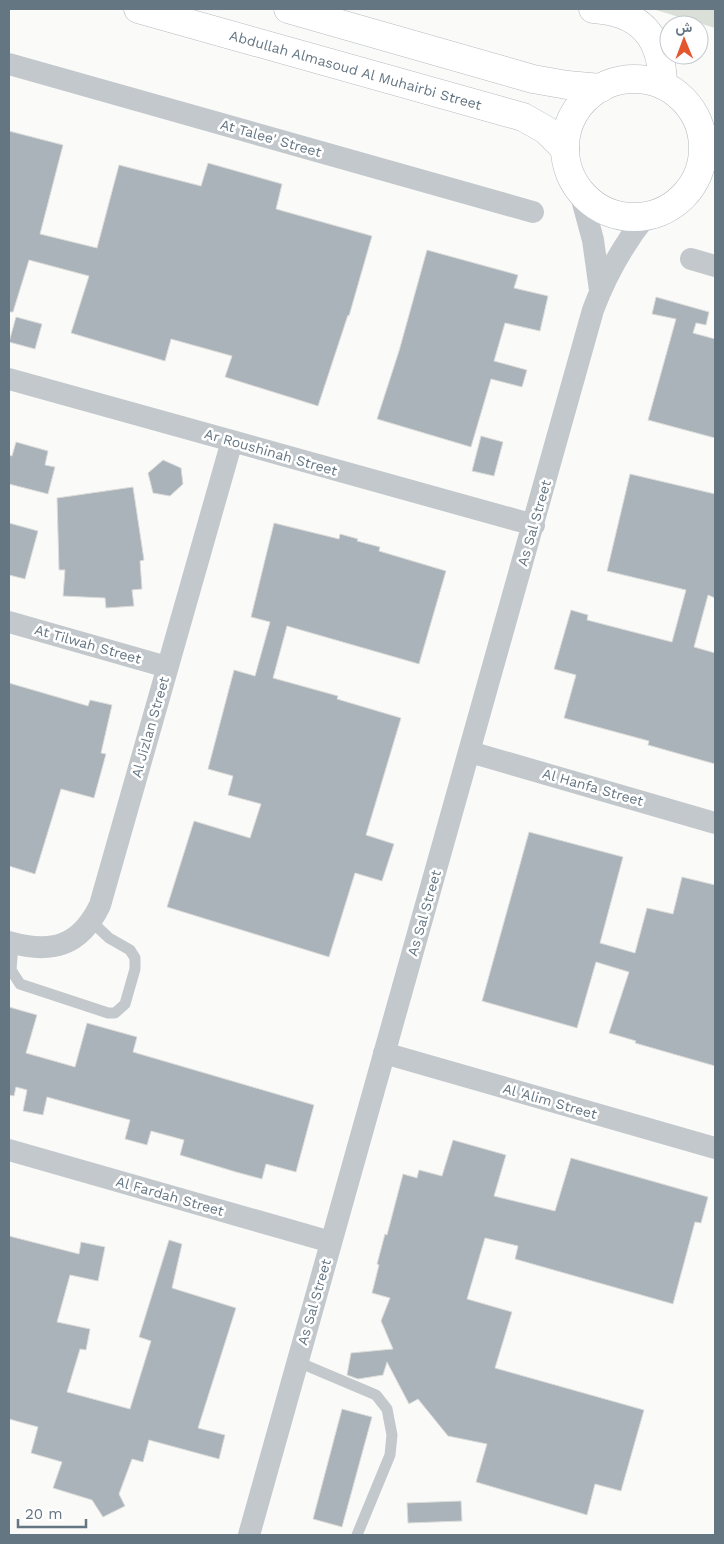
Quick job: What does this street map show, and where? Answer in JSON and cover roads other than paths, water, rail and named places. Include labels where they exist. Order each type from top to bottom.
[{"type":"main road","name":"Abdullah Almasoud Al Muhairbi Street","points":[[138,9],[523,118],[546,130],[565,149]]},
{"type":"main road","points":[[288,9],[534,79],[566,85],[600,88]]},
{"type":"main road","points":[[593,9],[621,14],[641,25],[655,42],[662,63],[663,85]]},
{"type":"main road","points":[[621,80],[642,80],[663,85],[681,98],[705,121],[701,130],[703,146],[699,170],[688,191],[669,207],[646,216],[624,216],[603,210],[580,192],[566,165],[567,131],[574,114],[586,99],[600,88],[621,80]]},
{"type":"main road","points":[[688,191],[715,184]]},
{"type":"street","name":"At Talee' Street","points":[[9,64],[533,212]]},
{"type":"street","name":"As Sal Street","points":[[580,192],[593,240],[600,290]]},
{"type":"street","name":"As Sal Street","points":[[249,1535],[600,290],[620,251],[646,216]]},
{"type":"street","points":[[691,259],[715,266]]},
{"type":"street","name":"Ar Roushinah Street","points":[[9,380],[534,526]]},
{"type":"street","name":"Al Jizlan Street","points":[[11,943],[34,948],[60,945],[83,932],[92,922],[100,905],[232,441]]},
{"type":"street","name":"At Tilwah Street","points":[[9,622],[168,667]]},
{"type":"street","name":"Al Hanfa Street","points":[[470,752],[715,822]]},
{"type":"street","name":"Al 'Alim Street","points":[[384,1053],[715,1148]]},
{"type":"street","name":"Al Fardah Street","points":[[9,1150],[332,1242]]},
{"type":"lane","points":[[11,943],[11,970],[20,984],[108,1013],[115,1013],[125,1004],[135,968],[135,958],[130,950],[109,938],[92,922]]},
{"type":"lane","points":[[298,1362],[376,1395],[387,1410],[392,1435],[390,1455],[358,1535]]}]
